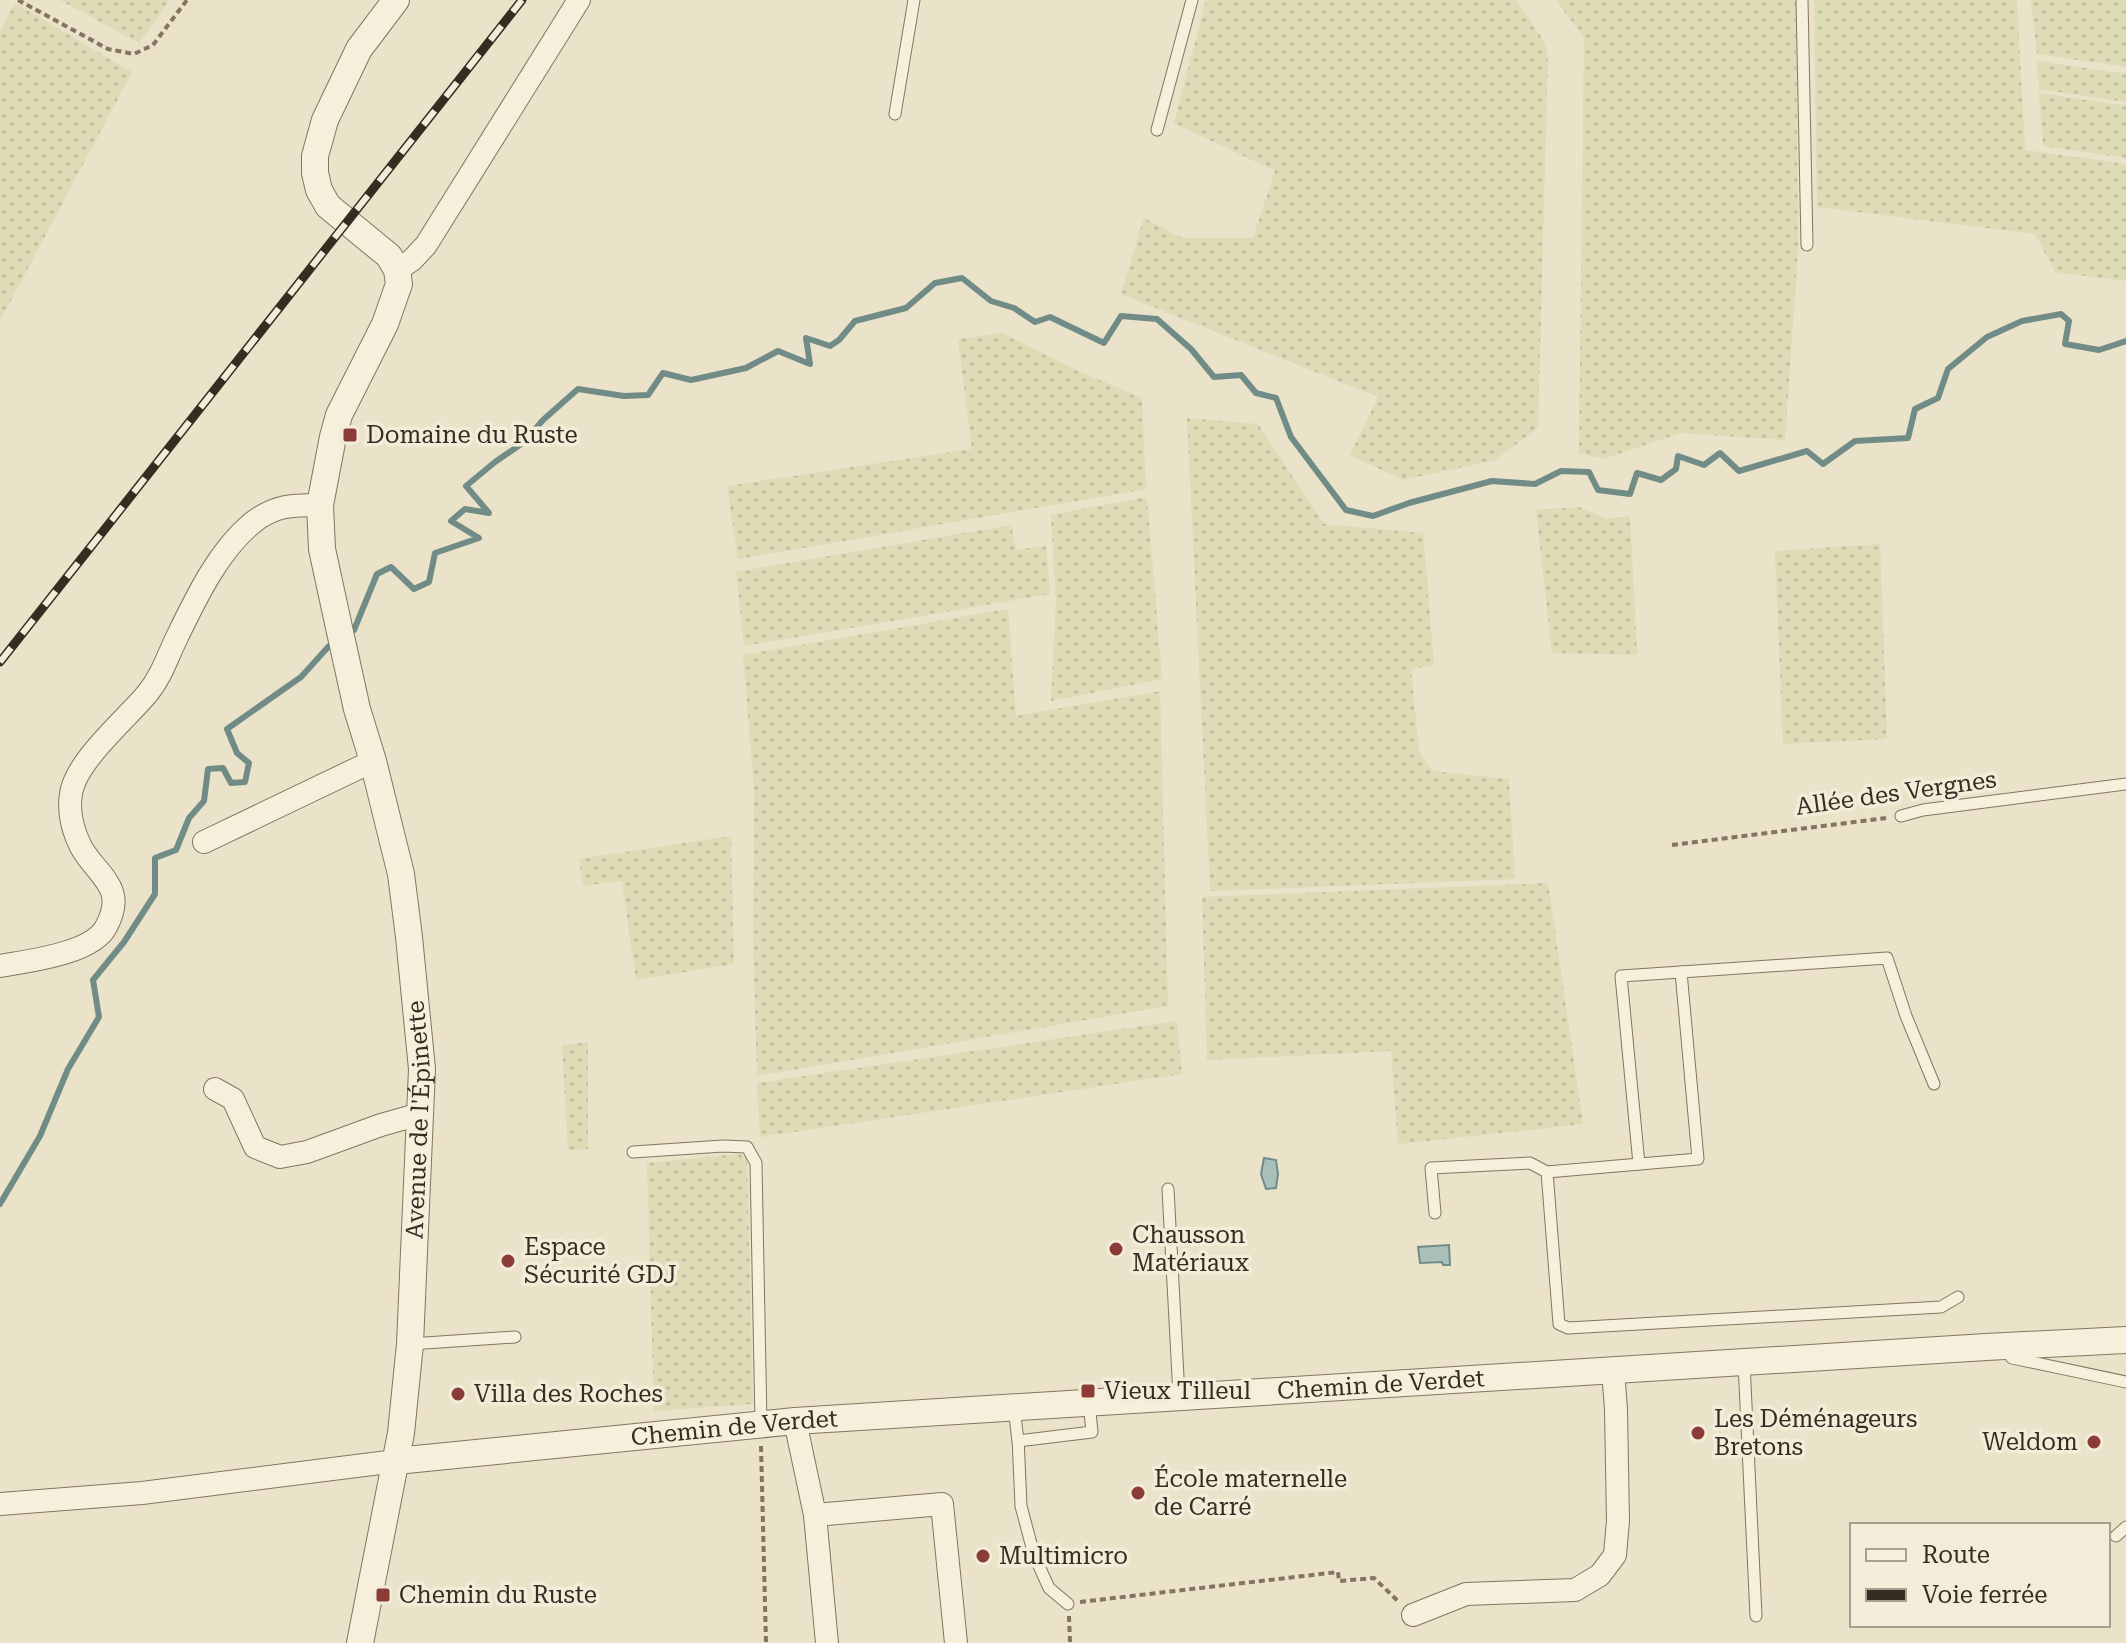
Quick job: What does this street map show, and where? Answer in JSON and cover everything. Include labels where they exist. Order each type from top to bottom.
[{"type":"street","points":[[396,0],[359,49],[325,120],[315,165],[319,190],[328,206],[389,256],[397,270],[426,245],[579,0]]},
{"type":"street","name":"Avenue de l'Épinette","points":[[360,1643],[401,1433],[410,1344],[422,1069],[401,874],[357,709],[337,618],[322,549],[320,505],[339,415],[393,306],[399,284],[397,270]]},
{"type":"street","points":[[0,966],[66,953],[86,945],[105,930],[113,901],[108,881],[82,849],[71,823],[71,791],[83,766],[149,692],[161,674],[178,635],[226,548],[253,522],[284,506],[320,505]]},
{"type":"street","points":[[204,842],[373,761]]},
{"type":"street","points":[[215,1089],[233,1099],[255,1147],[280,1157],[307,1152],[420,1114]]},
{"type":"street","name":"Chemin de Verdet","points":[[396,1461],[761,1423],[2126,1340]]},
{"type":"street","points":[[1413,1615],[1466,1594],[1575,1590],[1600,1575],[1615,1555],[1618,1521],[1613,1370]]},
{"type":"street","points":[[795,1421],[815,1515],[827,1643]]},
{"type":"street","points":[[0,1504],[142,1493],[396,1461]]},
{"type":"street","points":[[815,1515],[942,1504],[956,1643]]},
{"type":"lane","points":[[895,114],[914,0]]},
{"type":"lane","points":[[1157,130],[1192,0]]},
{"type":"lane","points":[[1802,0],[1807,245]]},
{"type":"lane","name":"Allée des Vergnes","points":[[1901,816],[1923,810],[2126,784]]},
{"type":"lane","points":[[1639,1164],[1621,976],[1887,958],[1906,1016],[1934,1084]]},
{"type":"lane","points":[[1435,1213],[1431,1168],[1530,1163],[1547,1172],[1698,1159],[1681,972]]},
{"type":"lane","points":[[633,1152],[747,1147],[756,1163],[761,1423]]},
{"type":"lane","points":[[1547,1172],[1559,1324],[1568,1328],[1941,1307],[1958,1297]]},
{"type":"lane","points":[[1168,1189],[1179,1397]]},
{"type":"lane","points":[[410,1344],[515,1337]]},
{"type":"lane","points":[[2003,1347],[2012,1358],[2126,1382]]},
{"type":"lane","points":[[1744,1363],[1756,1616]]},
{"type":"lane","points":[[1018,1438],[1018,1441],[1092,1432],[1089,1403]]},
{"type":"lane","points":[[1014,1406],[1021,1506],[1034,1555],[1049,1588],[1068,1604]]},
{"type":"lane","points":[[2116,1536],[2126,1527]]},
{"type":"path","points":[[18,0],[108,49],[134,54],[153,45],[187,0]]},
{"type":"path","name":"Allée des Vergnes","points":[[1672,845],[1901,816]]},
{"type":"path","points":[[761,1423],[766,1643]]},
{"type":"path","points":[[1070,1643],[1068,1604],[1338,1572],[1339,1581],[1374,1578],[1413,1615]]},
{"type":"shaded area","points":[[60,0],[170,0],[139,43]]},
{"type":"shaded area","points":[[1206,0],[1516,0],[1542,38],[1548,53],[1538,428],[1495,460],[1403,480],[1350,455],[1378,397],[1121,294],[1144,218],[1182,238],[1253,238],[1275,171],[1174,123]]},
{"type":"shaded area","points":[[1556,0],[1796,0],[1798,249],[1785,440],[1681,433],[1603,459],[1579,453],[1584,38]]},
{"type":"shaded area","points":[[1814,0],[2017,0],[2025,150],[2126,164],[2126,281],[2055,272],[2035,234],[1817,207]]},
{"type":"shaded area","points":[[2031,0],[2126,0],[2126,67],[2037,54]]},
{"type":"shaded area","points":[[15,3],[132,72],[0,321],[0,32]]},
{"type":"shaded area","points":[[2037,61],[2126,74],[2126,102],[2039,89]]},
{"type":"shaded area","points":[[2039,93],[2126,106],[2126,158],[2043,146]]},
{"type":"shaded area","points":[[1002,333],[1142,398],[1146,489],[738,559],[727,486],[972,449],[958,339]]},
{"type":"shaded area","points":[[1187,418],[1258,424],[1324,524],[1423,533],[1434,665],[1411,669],[1419,752],[1432,771],[1509,779],[1515,879],[1210,891]]},
{"type":"shaded area","points":[[1147,497],[1162,679],[1051,701],[1056,601],[1051,515]]},
{"type":"shaded area","points":[[1579,507],[1606,519],[1630,516],[1637,655],[1552,653],[1536,510]]},
{"type":"shaded area","points":[[1011,525],[1016,550],[1046,546],[1050,594],[744,646],[736,572]]},
{"type":"shaded area","points":[[1880,544],[1887,739],[1783,744],[1775,551]]},
{"type":"shaded area","points":[[1008,609],[1016,716],[1160,691],[1168,1006],[757,1076],[753,941],[754,788],[743,655]]},
{"type":"shaded area","points":[[731,836],[734,964],[636,980],[622,881],[583,886],[579,859]]},
{"type":"shaded area","points":[[1548,883],[1583,1124],[1398,1144],[1391,1051],[1207,1060],[1202,897]]},
{"type":"shaded area","points":[[1177,1021],[1182,1074],[760,1137],[757,1083]]},
{"type":"shaded area","points":[[588,1042],[588,1149],[568,1150],[562,1046]]},
{"type":"shaded area","points":[[739,1154],[747,1158],[753,1404],[654,1411],[647,1163]]},
{"type":"water","points":[[1264,1158],[1276,1160],[1276,1188],[1266,1189],[1261,1174]]},
{"type":"water","points":[[1449,1245],[1450,1265],[1443,1265],[1442,1262],[1420,1263],[1418,1247]]},
{"type":"waterway","points":[[354,630],[377,574],[391,567],[414,589],[429,582],[435,553],[479,538],[451,521],[465,509],[489,513],[466,486],[524,442],[578,389],[624,396],[648,395],[663,373],[691,380],[746,368],[778,351],[810,364],[806,338],[830,346],[855,321],[906,308],[935,283],[962,278],[991,301],[1014,308],[1035,322],[1050,317],[1104,343],[1121,316],[1157,319],[1191,349],[1214,377],[1241,375],[1256,393],[1276,398],[1291,437],[1346,510],[1373,516],[1492,481],[1535,484],[1561,471],[1589,472],[1598,490],[1630,494],[1637,473],[1661,480],[1676,469],[1678,456],[1704,465],[1720,453],[1739,471],[1807,451],[1823,464],[1855,441],[1908,438],[1915,409],[1938,398],[1948,369],[1987,337],[2022,321],[2061,314],[2069,321],[2065,344],[2099,350],[2126,341]]},
{"type":"waterway","points":[[0,1204],[40,1136],[68,1069],[99,1017],[93,980],[124,942],[155,894],[155,858],[176,850],[189,818],[204,801],[208,769],[223,768],[231,783],[245,782],[249,763],[237,753],[227,729],[301,677],[329,646]]},
{"type":"railway","points":[[0,662],[522,0]]},
{"type":"place","name":"Domaine du Ruste","points":[[350,435]]},
{"type":"place","name":"Chausson Matériaux","points":[[1116,1249]]},
{"type":"place","name":"Espace Sécurité GDJ","points":[[508,1261]]},
{"type":"place","name":"Vieux Tilleul","points":[[1088,1391]]},
{"type":"place","name":"Villa des Roches","points":[[458,1394]]},
{"type":"place","name":"Les Déménageurs Bretons","points":[[1698,1433]]},
{"type":"place","name":"Weldom","points":[[2094,1442]]},
{"type":"place","name":"École maternelle de Carré","points":[[1138,1493]]},
{"type":"place","name":"Multimicro","points":[[983,1556]]},
{"type":"place","name":"Chemin du Ruste","points":[[383,1595]]}]
